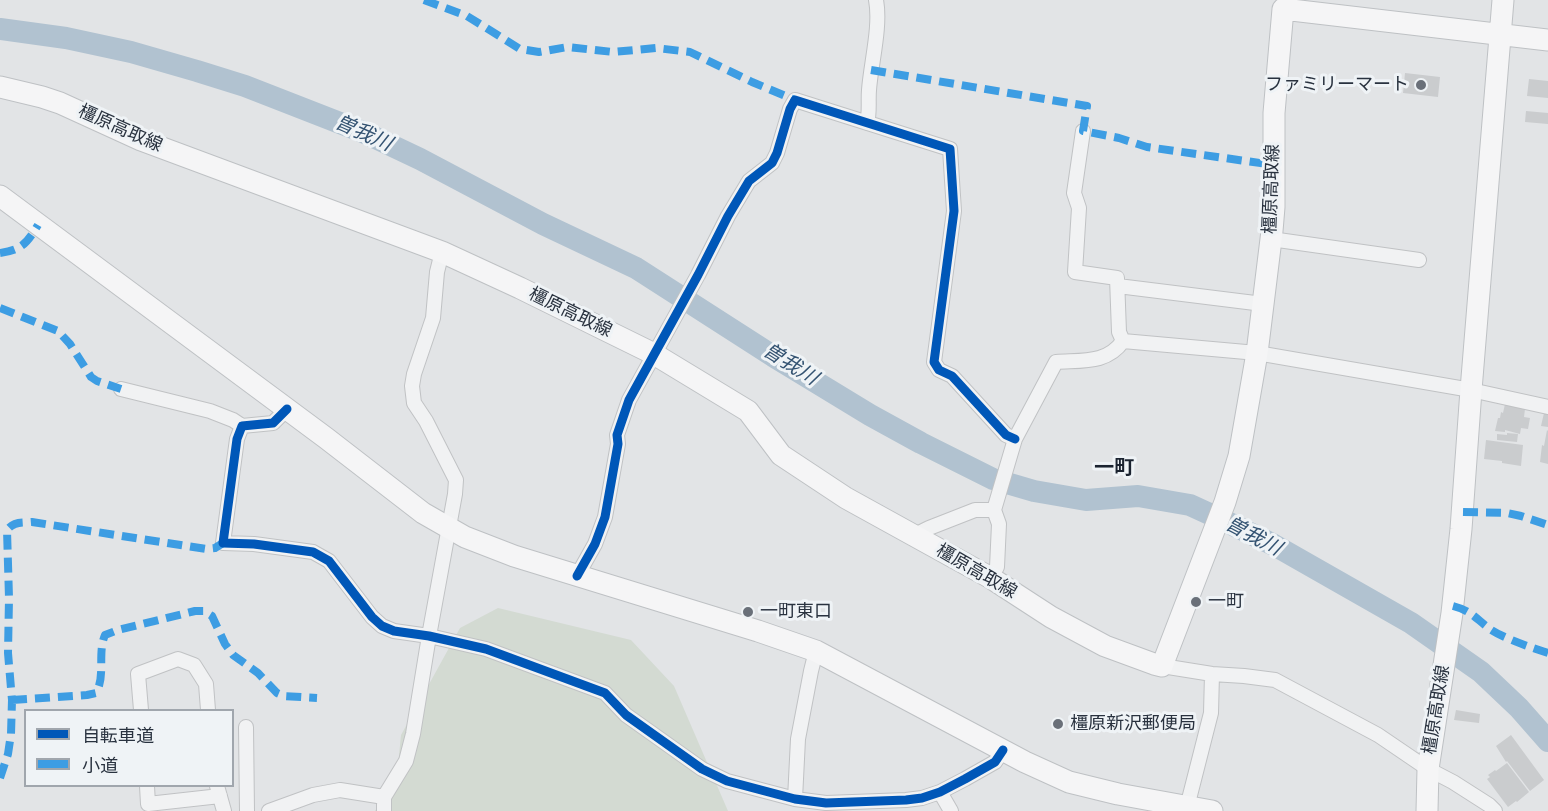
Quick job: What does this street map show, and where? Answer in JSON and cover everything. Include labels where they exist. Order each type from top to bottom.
[{"type":"main road","name":"橿原高取線","points":[[1427,811],[1428,770],[1452,613],[1461,528],[1503,0]]},
{"type":"main road","name":"橿原高取線","points":[[0,87],[60,103],[141,140],[442,252],[654,354],[748,411],[781,455],[846,498],[991,578],[1051,617],[1105,646],[1162,666],[1225,502],[1239,456],[1257,353],[1271,239],[1274,207],[1274,113],[1283,9],[1548,40]]},
{"type":"main road","points":[[0,196],[414,506],[465,537],[514,556],[816,651],[1049,774],[1092,789],[1187,809],[1212,811]]},
{"type":"street","points":[[867,123],[868,92],[877,16],[876,0]]},
{"type":"street","points":[[577,576],[595,544],[605,516],[618,444],[617,435],[629,399],[749,181],[772,163],[795,100],[950,149],[954,211],[934,362],[939,370],[952,376],[1006,435],[1015,439]]},
{"type":"street","points":[[1083,131],[1074,193],[1079,208],[1075,272],[1117,278],[1119,332],[1123,341]]},
{"type":"street","points":[[1271,239],[1419,260]]},
{"type":"street","points":[[269,811],[313,795],[340,790],[384,804],[406,761],[413,734],[456,480],[426,421],[414,403],[412,386],[433,318],[437,272],[442,252]]},
{"type":"street","points":[[1118,286],[1263,304]]},
{"type":"street","points":[[1123,341],[1257,353],[1471,390],[1548,407]]},
{"type":"street","points":[[991,578],[997,567],[999,524],[994,507],[1015,439],[1056,362],[1102,358],[1117,349],[1123,341]]},
{"type":"street","points":[[121,389],[210,411],[242,426],[273,423],[287,409]]},
{"type":"street","points":[[242,426],[237,440],[223,543],[254,544],[313,552],[329,561],[372,617],[382,626],[394,631],[429,636],[486,649],[605,693],[626,715],[702,769],[727,781],[795,799],[826,803],[906,800],[940,792],[994,762],[1003,750]]},
{"type":"street","points":[[913,536],[975,510],[994,507]]},
{"type":"street","points":[[795,799],[798,739],[816,651]]},
{"type":"street","points":[[141,709],[138,674],[178,659],[194,665],[206,684],[208,709]]},
{"type":"street","points":[[1162,666],[1275,680],[1378,735],[1428,770],[1453,782],[1496,811]]},
{"type":"street","points":[[1187,809],[1211,713],[1212,674]]},
{"type":"street","points":[[246,727],[248,811]]},
{"type":"street","points":[[147,787],[148,804],[218,791],[224,811]]},
{"type":"street","points":[[940,792],[951,811]]},
{"type":"shaded area","points":[[498,608],[631,640],[674,686],[728,811],[375,811],[397,776],[401,735],[460,628]]},
{"type":"building","name":"ファミリーマート","points":[[1405,73],[1440,77],[1438,97],[1403,93]]},
{"type":"building","points":[[1529,79],[1548,81],[1548,98],[1527,96]]},
{"type":"building","points":[[1526,111],[1548,113],[1548,124],[1525,122]]},
{"type":"building","points":[[1505,404],[1525,409],[1524,417],[1530,418],[1528,429],[1521,428],[1520,434],[1505,430],[1505,432],[1495,431]]},
{"type":"building","points":[[1547,409],[1548,427],[1541,426],[1544,413],[1546,414]]},
{"type":"building","points":[[1548,431],[1548,464],[1540,462]]},
{"type":"building","points":[[1507,433],[1518,434],[1517,442],[1497,440],[1497,434],[1507,435]]},
{"type":"building","points":[[1486,440],[1523,445],[1521,466],[1484,459]]},
{"type":"building","points":[[1456,710],[1480,714],[1479,723],[1454,720]]},
{"type":"building","points":[[1511,735],[1544,780],[1530,791],[1496,746]]},
{"type":"building","points":[[1507,763],[1529,792],[1508,807],[1487,779],[1490,777],[1488,775]]},
{"type":"waterway","name":"曽我川","points":[[0,29],[66,38],[131,52],[245,86],[363,132],[420,159],[543,224],[636,268],[870,415],[993,479],[1034,491],[1086,500],[1138,496],[1190,505],[1227,522],[1274,545],[1411,623],[1481,672],[1519,708],[1548,741]]},
{"type":"marked path","points":[[424,0],[467,16],[520,49],[539,52],[568,47],[613,52],[656,48],[690,52],[795,100]]},
{"type":"marked path","points":[[871,70],[1087,106],[1083,131],[1119,138],[1147,147],[1274,165]]},
{"type":"marked path","points":[[0,253],[19,248],[31,237],[38,225]]},
{"type":"marked path","points":[[0,308],[58,331],[70,344],[91,377],[121,389]]},
{"type":"marked path","points":[[1463,512],[1507,513],[1548,525]]},
{"type":"marked path","points":[[0,778],[8,754],[12,700],[8,653],[7,530],[18,523],[32,522],[206,549],[215,548],[223,543]]},
{"type":"marked path","points":[[1453,606],[1469,613],[1502,636],[1548,653]]},
{"type":"marked path","points":[[12,700],[96,693],[99,686],[105,635],[195,611],[204,611],[212,616],[225,644],[233,655],[258,673],[277,693],[284,696],[317,698]]},
{"type":"cycle path","points":[[577,576],[595,544],[605,517],[618,444],[617,435],[629,400],[749,181],[772,163],[795,100],[950,149],[954,211],[934,362],[939,370],[952,376],[1006,435],[1015,439]]},
{"type":"cycle path","points":[[287,409],[273,423],[242,426],[237,439],[223,543],[254,544],[313,552],[329,561],[372,617],[382,626],[394,631],[429,636],[486,649],[605,693],[626,715],[702,769],[727,781],[795,799],[826,803],[922,798],[940,792],[995,762],[1003,750]]},
{"type":"place","name":"ファミリーマート","points":[[1421,85]]},
{"type":"place","name":"一町","points":[[1196,602]]},
{"type":"place","name":"一町東口","points":[[748,612]]},
{"type":"place","name":"橿原新沢郵便局","points":[[1058,724]]},
{"type":"district","name":"一町","points":[[1114,469]]}]
